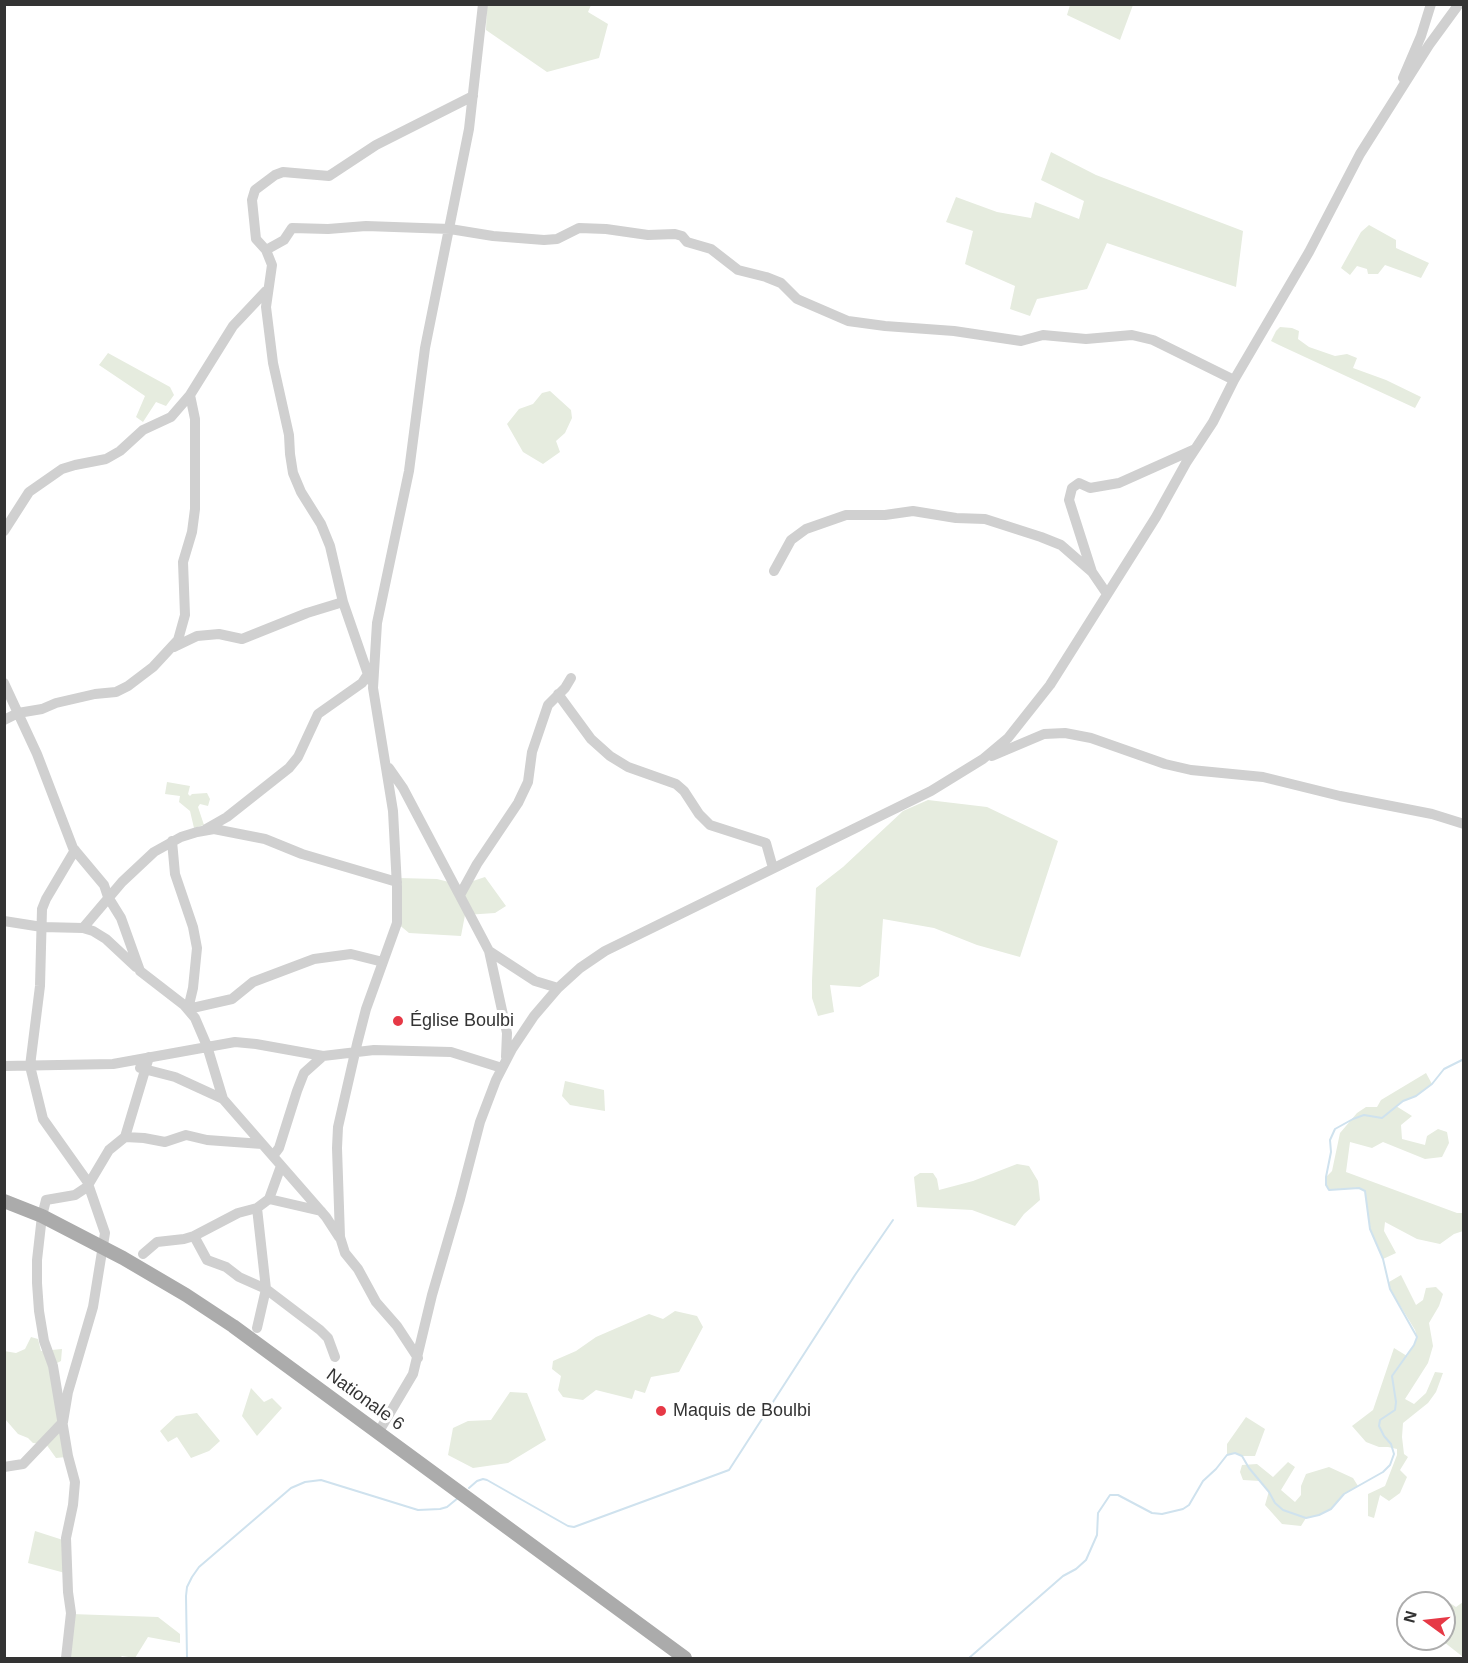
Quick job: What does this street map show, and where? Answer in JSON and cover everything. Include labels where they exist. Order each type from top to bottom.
[{"type":"main road","name":"Nationale 6","points":[[4,1200],[102,1246],[186,1295],[232,1326],[686,1659]]},
{"type":"street","points":[[373,688],[377,623],[409,471],[426,348],[469,129],[483,4]]},
{"type":"street","points":[[1402,87],[1404,72],[1421,36],[1431,4]]},
{"type":"street","points":[[378,1433],[413,1374],[432,1295],[480,1122],[504,1065],[534,1016],[558,988],[580,968],[605,951],[931,791],[983,759],[1008,738],[1050,685],[1156,517],[1213,422],[1233,380],[1309,252],[1360,154],[1429,45],[1459,4]]},
{"type":"street","points":[[418,1358],[397,1326],[376,1302],[358,1269],[345,1252],[340,1237],[338,1127],[366,1009],[397,923],[393,811],[373,688],[343,602],[330,546],[321,524],[301,492],[293,473],[289,435],[273,363],[266,307],[266,291],[272,265],[266,250],[256,239],[252,200],[255,190],[274,174],[283,171],[329,176],[376,145],[472,96]]},
{"type":"street","points":[[266,250],[284,240],[292,228],[328,229],[366,225],[450,229],[493,236],[544,240],[557,239],[579,228],[648,235],[678,234],[687,242],[711,249],[738,270],[781,283],[797,299],[848,321],[954,331],[1021,341],[1043,335],[1086,339],[1132,335],[1154,340],[1233,380]]},
{"type":"street","points":[[4,531],[29,492],[62,469],[106,459],[120,451],[143,430],[171,417],[190,395],[233,326],[266,291]]},
{"type":"street","points":[[171,649],[182,629],[185,615],[183,562],[192,532],[195,509],[195,419],[190,395]]},
{"type":"street","points":[[1092,572],[1069,500],[1072,488],[1079,483],[1090,488],[1119,483],[1195,449]]},
{"type":"street","points":[[774,571],[791,540],[806,529],[846,514],[885,515],[913,511],[956,518],[985,519],[1061,545],[1092,572],[1107,594]]},
{"type":"street","points":[[12,708],[42,709],[56,703],[95,694],[116,692],[144,674],[171,649],[197,636],[219,634],[242,639],[307,613],[343,602]]},
{"type":"street","points":[[203,831],[227,816],[289,768],[298,758],[318,714],[347,694],[368,675],[374,661]]},
{"type":"street","points":[[460,895],[528,782],[532,752],[543,716],[548,705],[571,678]]},
{"type":"street","points":[[4,683],[12,708],[41,764],[75,850],[104,885],[108,897],[121,918],[140,971]]},
{"type":"street","points":[[558,694],[591,739],[610,756],[628,767],[676,784],[710,825],[766,843],[773,868]]},
{"type":"street","points":[[4,720],[12,708]]},
{"type":"street","points":[[983,759],[1044,734],[1065,734],[1091,738],[1165,764],[1191,770],[1263,777],[1340,796],[1432,814],[1464,824]]},
{"type":"street","points":[[387,765],[403,788],[489,951],[507,1033],[504,1065]]},
{"type":"street","points":[[82,928],[132,871],[154,852],[172,841],[203,831],[214,830],[265,839],[302,854],[397,882]]},
{"type":"street","points":[[172,841],[175,874],[193,927],[197,948],[193,988],[188,1009]]},
{"type":"street","points":[[4,1467],[23,1464],[63,1422],[68,1392],[93,1307],[105,1233],[87,1187],[87,1181],[43,1119],[30,1066],[40,986],[42,909],[75,850]]},
{"type":"street","points":[[6,923],[82,928],[93,931],[106,939],[140,971],[188,1009],[195,1018],[207,1046],[224,1099],[321,1211],[340,1237]]},
{"type":"street","points":[[489,951],[535,981],[558,988]]},
{"type":"street","points":[[188,1009],[232,999],[253,982],[314,959],[351,954],[383,962]]},
{"type":"street","points":[[4,1066],[117,1064],[226,1042],[256,1044],[323,1056],[374,1050],[451,1052],[504,1065]]},
{"type":"street","points":[[273,1156],[279,1148],[304,1073],[323,1056]]},
{"type":"street","points":[[66,1659],[71,1610],[66,1538],[75,1482],[68,1456],[53,1366],[44,1341],[39,1311],[37,1260],[42,1216],[46,1200],[75,1195],[87,1187],[108,1150],[125,1137],[149,1057]]},
{"type":"street","points":[[117,1064],[146,1069],[196,1086],[224,1099]]},
{"type":"street","points":[[125,1137],[165,1142],[186,1135],[207,1140],[262,1144]]},
{"type":"street","points":[[143,1254],[158,1242],[194,1236],[238,1213],[257,1208],[269,1199],[281,1166]]},
{"type":"street","points":[[269,1199],[321,1211]]},
{"type":"street","points":[[257,1208],[266,1289],[257,1328]]},
{"type":"street","points":[[194,1236],[207,1260],[226,1267],[239,1277],[266,1289],[320,1330],[328,1338],[335,1357]]},
{"type":"shaded area","points":[[487,4],[591,5],[588,12],[608,24],[599,58],[547,72],[486,30]]},
{"type":"shaded area","points":[[1070,4],[1133,5],[1120,40],[1067,15]]},
{"type":"shaded area","points":[[1051,152],[1096,175],[1243,231],[1236,287],[1107,243],[1087,289],[1037,299],[1030,316],[1010,309],[1015,286],[965,264],[973,231],[946,222],[956,197],[997,212],[1031,218],[1035,202],[1079,219],[1084,201],[1041,180]]},
{"type":"shaded area","points":[[1369,225],[1396,240],[1396,248],[1429,263],[1421,278],[1385,265],[1378,274],[1368,274],[1367,269],[1357,266],[1350,275],[1341,268],[1361,232]]},
{"type":"shaded area","points":[[1280,327],[1299,331],[1298,339],[1309,347],[1335,356],[1347,354],[1357,358],[1353,368],[1386,380],[1421,397],[1415,408],[1271,341]]},
{"type":"shaded area","points":[[108,353],[170,387],[174,395],[166,406],[156,402],[143,422],[136,417],[145,396],[99,365]]},
{"type":"shaded area","points":[[550,391],[571,410],[572,418],[565,433],[556,441],[560,452],[543,464],[523,452],[507,424],[519,409],[533,404],[542,393]]},
{"type":"shaded area","points":[[167,782],[190,786],[188,794],[190,796],[207,793],[210,799],[208,806],[200,804],[198,807],[204,825],[194,828],[190,811],[179,802],[180,796],[165,794]]},
{"type":"shaded area","points":[[928,800],[987,807],[1058,841],[1020,957],[977,945],[934,928],[883,919],[879,976],[860,987],[830,985],[834,1012],[818,1016],[812,998],[816,888],[843,867],[903,811]]},
{"type":"shaded area","points":[[485,877],[506,906],[495,913],[465,915],[461,936],[409,933],[397,923],[398,878],[437,879],[461,885]]},
{"type":"shaded area","points":[[1426,1073],[1432,1084],[1416,1096],[1396,1106],[1412,1116],[1401,1125],[1402,1139],[1425,1145],[1427,1136],[1438,1129],[1447,1132],[1449,1143],[1442,1157],[1425,1159],[1383,1142],[1372,1148],[1350,1142],[1346,1172],[1457,1213],[1463,1213],[1463,1231],[1454,1234],[1440,1244],[1417,1239],[1385,1222],[1384,1231],[1396,1253],[1383,1259],[1370,1229],[1365,1191],[1358,1188],[1329,1190],[1326,1177],[1332,1171],[1340,1133],[1357,1113],[1366,1107],[1377,1107],[1381,1100]]},
{"type":"shaded area","points":[[565,1081],[604,1090],[605,1111],[570,1105],[562,1096]]},
{"type":"shaded area","points":[[1017,1164],[1029,1166],[1038,1181],[1040,1200],[1024,1214],[1015,1226],[972,1210],[917,1207],[914,1177],[920,1173],[933,1173],[939,1190],[973,1181]]},
{"type":"shaded area","points":[[1401,1275],[1416,1305],[1423,1300],[1426,1288],[1436,1287],[1443,1294],[1429,1323],[1433,1346],[1428,1363],[1405,1399],[1414,1404],[1426,1393],[1435,1372],[1443,1373],[1436,1392],[1428,1403],[1403,1423],[1404,1454],[1408,1457],[1400,1470],[1407,1477],[1400,1493],[1389,1501],[1380,1495],[1374,1518],[1368,1516],[1368,1494],[1385,1486],[1397,1455],[1397,1449],[1379,1447],[1366,1442],[1352,1426],[1373,1410],[1394,1348],[1407,1356],[1417,1337],[1390,1289],[1389,1282]]},
{"type":"shaded area","points":[[675,1311],[697,1316],[703,1327],[679,1372],[651,1377],[645,1393],[635,1390],[632,1399],[596,1390],[583,1400],[563,1397],[558,1390],[561,1376],[552,1369],[553,1361],[576,1351],[596,1337],[649,1314],[663,1319]]},
{"type":"shaded area","points":[[31,1337],[38,1339],[41,1351],[62,1349],[61,1361],[55,1364],[66,1457],[56,1458],[46,1444],[33,1443],[18,1434],[5,1419],[4,1351],[16,1353],[25,1349]]},
{"type":"shaded area","points":[[251,1388],[264,1402],[272,1398],[282,1408],[257,1436],[242,1416]]},
{"type":"shaded area","points":[[510,1392],[527,1393],[546,1440],[508,1463],[473,1468],[448,1455],[453,1428],[468,1421],[491,1420]]},
{"type":"shaded area","points":[[197,1413],[220,1441],[209,1451],[191,1458],[177,1437],[168,1442],[160,1431],[176,1416]]},
{"type":"shaded area","points":[[1246,1417],[1265,1429],[1255,1456],[1242,1456],[1235,1453],[1227,1455],[1227,1444]]},
{"type":"shaded area","points":[[1288,1462],[1295,1467],[1281,1490],[1295,1502],[1301,1495],[1301,1486],[1306,1474],[1329,1467],[1353,1478],[1358,1486],[1344,1494],[1331,1509],[1306,1518],[1301,1526],[1282,1524],[1265,1505],[1269,1491],[1260,1481],[1243,1480],[1240,1472],[1242,1465],[1257,1464],[1273,1477]]},
{"type":"shaded area","points":[[35,1531],[63,1540],[65,1573],[28,1563]]},
{"type":"shaded area","points":[[1463,1602],[1463,1657],[1455,1651],[1456,1607]]},
{"type":"shaded area","points":[[71,1614],[158,1617],[180,1634],[180,1643],[148,1637],[135,1658],[122,1656],[120,1658],[69,1658]]},
{"type":"waterway","points":[[969,1658],[1063,1576],[1086,1560],[1097,1535],[1098,1513],[1110,1495],[1118,1495],[1152,1513],[1162,1514],[1183,1509],[1189,1505],[1203,1481],[1227,1455],[1235,1453],[1242,1456],[1275,1503],[1283,1510],[1306,1518],[1331,1509],[1344,1494],[1383,1472],[1390,1465],[1394,1454],[1391,1444],[1379,1426],[1380,1420],[1395,1410],[1392,1376],[1417,1337],[1390,1289],[1383,1259],[1370,1229],[1365,1191],[1359,1188],[1329,1190],[1326,1185],[1331,1152],[1330,1140],[1335,1129],[1353,1119],[1364,1115],[1382,1118],[1403,1101],[1416,1096],[1432,1084],[1444,1069],[1464,1059]]},
{"type":"waterway","points":[[469,1488],[477,1481],[487,1480],[568,1526],[574,1527],[729,1470],[893,1220]]},
{"type":"waterway","points":[[187,1658],[186,1596],[192,1577],[199,1567],[291,1488],[305,1482],[321,1480],[418,1510],[447,1507],[458,1498]]},
{"type":"place","name":"Église Boulbi","points":[[398,1021]]},
{"type":"place","name":"Maquis de Boulbi","points":[[661,1411]]}]
